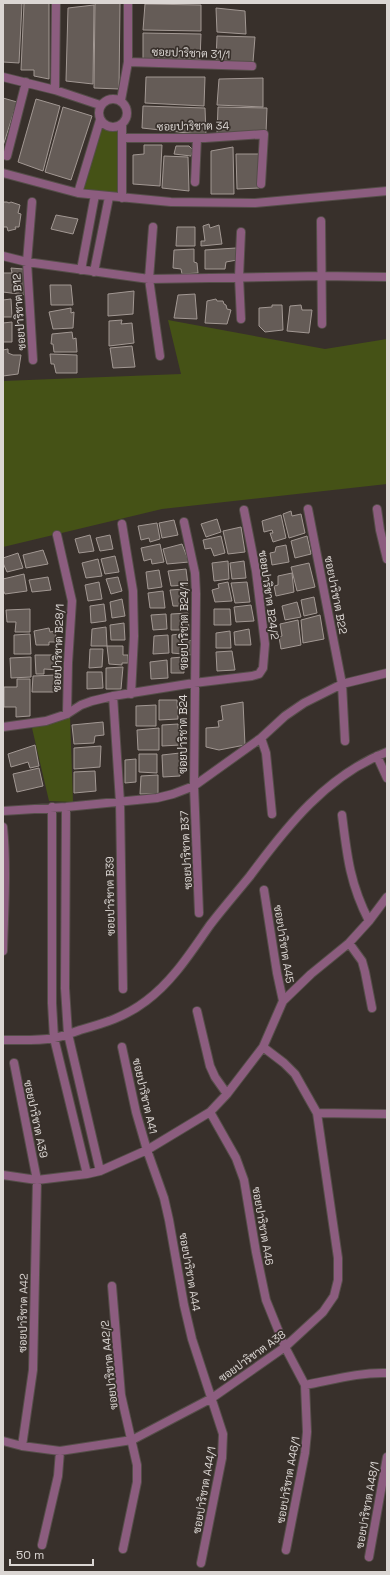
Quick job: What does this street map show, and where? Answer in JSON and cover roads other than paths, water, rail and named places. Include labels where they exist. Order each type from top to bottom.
[{"type":"street","points":[[55,90],[56,3]]},
{"type":"street","points":[[120,100],[128,62],[128,3]]},
{"type":"street","name":"ซอยปาริชาต 31/1","points":[[128,62],[252,66]]},
{"type":"street","points":[[3,77],[55,90],[100,106]]},
{"type":"street","points":[[8,156],[26,82]]},
{"type":"street","points":[[78,193],[100,120],[98,113],[100,106],[108,99],[114,98],[120,100],[125,105],[127,113],[125,121],[122,124],[115,127],[108,126],[100,120]]},
{"type":"street","points":[[122,124],[122,198]]},
{"type":"street","name":"ซอยปาริชาต 34","points":[[122,138],[197,138],[264,134],[260,184]]},
{"type":"street","points":[[195,182],[197,138]]},
{"type":"street","points":[[3,173],[78,193],[171,202],[255,203],[387,191]]},
{"type":"street","points":[[81,270],[95,195]]},
{"type":"street","points":[[94,272],[109,196]]},
{"type":"street","name":"ซอยปาริชาต B12","points":[[32,202],[26,262],[33,360]]},
{"type":"street","points":[[320,221],[322,324]]},
{"type":"street","points":[[153,227],[149,279],[160,356]]},
{"type":"street","points":[[241,232],[239,277],[241,319]]},
{"type":"street","points":[[3,256],[26,262],[149,279],[321,276],[387,277]]},
{"type":"street","name":"ซอยปาริชาต B22","points":[[308,509],[342,684],[345,741]]},
{"type":"street","points":[[378,509],[380,530],[387,559]]},
{"type":"street","name":"ซอยปาริชาต B24/2","points":[[194,683],[252,676],[259,674],[263,668],[264,644],[256,571],[244,510]]},
{"type":"street","name":"ซอยปาริชาต B24/1","points":[[184,522],[195,573],[196,617],[194,683]]},
{"type":"street","points":[[122,524],[133,591],[134,636],[131,694]]},
{"type":"street","name":"ซอยปาริชาต B28/1","points":[[58,535],[72,601],[68,663],[67,714]]},
{"type":"street","points":[[3,811],[66,807],[157,798],[194,786],[261,738],[286,716],[304,703],[342,684],[387,673]]},
{"type":"street","points":[[3,727],[29,724],[67,714],[81,705],[113,696],[194,683]]},
{"type":"street","name":"ซอยปาริชาต B24","points":[[194,683],[194,786]]},
{"type":"street","name":"ซอยปาริชาต B39","points":[[113,696],[120,802],[123,989]]},
{"type":"street","points":[[261,738],[266,753],[272,814]]},
{"type":"street","points":[[3,1040],[34,1041],[54,1038],[116,1020],[146,1001],[169,980],[190,955],[210,925],[279,838],[309,803],[359,765],[387,752]]},
{"type":"street","points":[[376,756],[387,778]]},
{"type":"street","name":"ซอยปาริชาต B37","points":[[194,786],[200,913]]},
{"type":"street","points":[[66,807],[65,988],[68,1034],[100,1171]]},
{"type":"street","points":[[52,808],[52,1003],[54,1038],[87,1174]]},
{"type":"street","points":[[342,815],[347,858],[353,886],[369,921]]},
{"type":"street","points":[[3,827],[5,843],[3,951]]},
{"type":"street","name":"ซอยปาริชาต A45","points":[[264,890],[277,973],[284,1001]]},
{"type":"street","points":[[3,1175],[37,1180],[100,1171],[146,1150],[210,1112],[227,1094],[263,1047],[284,1001],[311,974],[349,943],[369,921],[387,897]]},
{"type":"street","points":[[349,943],[362,961],[372,1008]]},
{"type":"street","points":[[197,1011],[210,1066],[215,1077],[227,1094]]},
{"type":"street","name":"ซอยปาริชาต A41","points":[[122,1047],[131,1092],[146,1150]]},
{"type":"street","name":"ซอยปาริชาต A38","points":[[3,1441],[22,1446],[60,1451],[132,1440],[212,1398],[285,1348],[323,1312],[334,1296],[338,1280],[338,1258],[317,1113],[295,1074],[284,1063],[263,1047]]},
{"type":"street","name":"ซอยปาริชาต A39","points":[[14,1063],[37,1180]]},
{"type":"street","name":"ซอยปาริชาต A46","points":[[210,1112],[236,1158],[244,1180],[266,1300],[285,1348]]},
{"type":"street","points":[[317,1113],[387,1114]]},
{"type":"street","name":"ซอยปาริชาต A44","points":[[146,1150],[164,1198],[170,1220],[190,1332],[212,1398]]},
{"type":"street","name":"ซอยปาริชาต A42","points":[[22,1446],[33,1370],[37,1180]]},
{"type":"street","name":"ซอยปาริชาต A42/2","points":[[112,1286],[121,1395],[132,1440],[137,1482],[123,1549]]},
{"type":"street","name":"ซอยปาริชาต A46/1","points":[[285,1348],[305,1385],[307,1432],[305,1452],[286,1550]]},
{"type":"street","points":[[305,1385],[358,1375],[374,1373],[387,1374]]},
{"type":"street","name":"ซอยปาริชาต A44/1","points":[[202,1563],[222,1458],[223,1434],[212,1398]]},
{"type":"street","points":[[42,1545],[58,1476],[60,1451]]},
{"type":"street","name":"ซอยปาริชาต A48/1","points":[[369,1557],[387,1457]]}]
